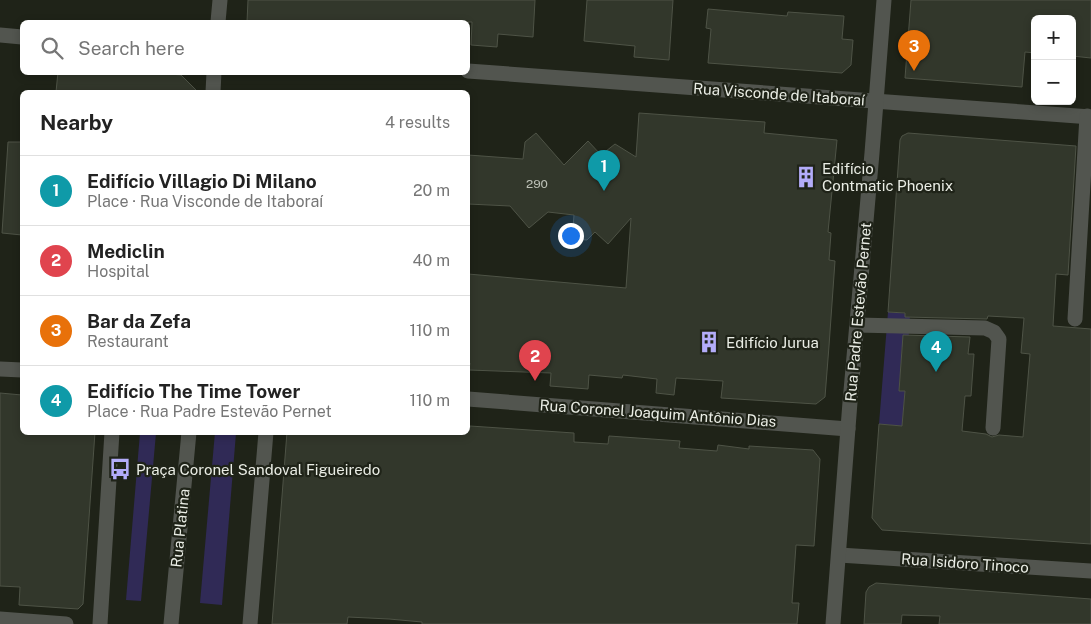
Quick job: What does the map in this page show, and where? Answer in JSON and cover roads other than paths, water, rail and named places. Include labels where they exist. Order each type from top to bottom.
[{"type":"street","points":[[218,20],[220,0]]},
{"type":"street","name":"Rua Padre Estevão Pernet","points":[[833,624],[884,0]]},
{"type":"street","points":[[0,35],[20,37]]},
{"type":"street","name":"Rua Visconde de Itaboraí","points":[[470,71],[1089,116]]},
{"type":"street","points":[[213,90],[214,75]]},
{"type":"street","points":[[1075,319],[1089,116]]},
{"type":"street","points":[[857,325],[985,328],[994,332],[999,339],[992,428]]},
{"type":"street","points":[[0,369],[20,370]]},
{"type":"street","name":"Rua Coronel Joaquim Antônio Dias","points":[[470,399],[848,428]]},
{"type":"street","points":[[100,624],[112,435]]},
{"type":"street","name":"Rua Platina","points":[[171,624],[189,435]]},
{"type":"street","points":[[250,624],[266,435]]},
{"type":"street","name":"Rua Isidoro Tinoco","points":[[839,555],[1091,571]]},
{"type":"street","points":[[0,619],[66,624]]},
{"type":"place","name":"Bar da Zefa","points":[[914,71]]},
{"type":"place","name":"Edifício Contmatic Phoenix","points":[[806,177]]},
{"type":"place","name":"Edifício Villagio Di Milano","points":[[604,191]]},
{"type":"place","name":"Edifício Jurua","points":[[709,342]]},
{"type":"place","name":"Edifício The Time Tower","points":[[936,372]]},
{"type":"place","name":"Mediclin","points":[[535,381]]},
{"type":"place","name":"Praça Coronel Sandoval Figueiredo","points":[[120,469]]}]
